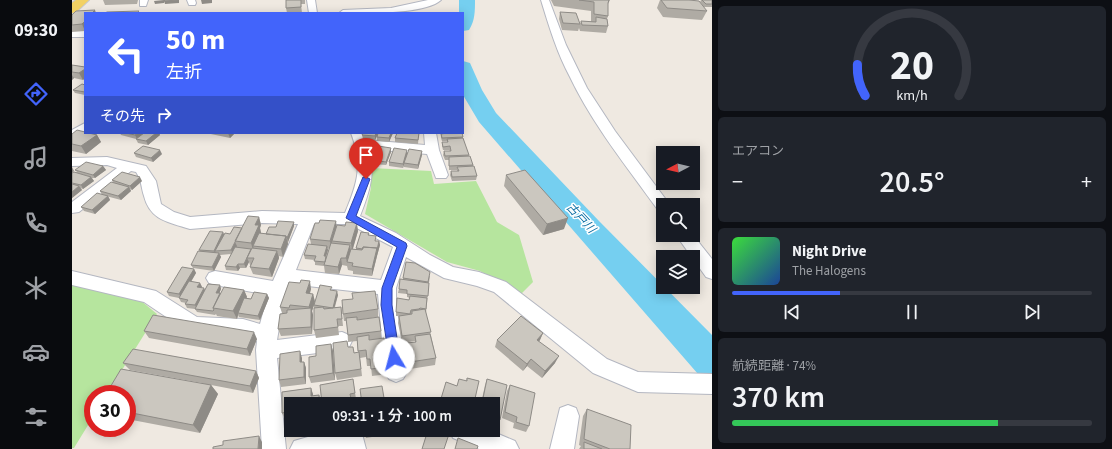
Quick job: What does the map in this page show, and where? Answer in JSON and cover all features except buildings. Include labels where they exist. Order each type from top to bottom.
[{"type":"main road","points":[[72,9],[83,0]]},
{"type":"street","points":[[311,0],[313,12]]},
{"type":"street","points":[[362,12],[401,10],[438,0]]},
{"type":"street","points":[[545,0],[580,87],[657,198]]},
{"type":"street","points":[[72,34],[84,34]]},
{"type":"street","points":[[72,136],[84,128]]},
{"type":"street","points":[[430,134],[432,150],[442,176]]},
{"type":"street","points":[[351,218],[366,179],[367,163],[360,139],[432,150]]},
{"type":"street","points":[[72,162],[107,161],[141,169],[149,181],[154,207],[168,216],[190,223],[262,217],[338,220],[351,218],[424,260],[450,273],[479,279],[500,287],[600,366],[638,382],[663,384],[712,384]]},
{"type":"street","points":[[72,207],[74,208],[128,166]]},
{"type":"street","points":[[274,449],[266,342],[283,283],[308,218]]},
{"type":"street","points":[[689,242],[712,272]]},
{"type":"street","points":[[396,372],[387,305],[387,288],[402,246]]},
{"type":"street","points":[[72,278],[149,296],[194,325],[243,328],[266,342],[296,348],[342,341]]},
{"type":"street","points":[[215,278],[387,288]]},
{"type":"street","points":[[562,449],[568,416]]},
{"type":"street","points":[[302,449],[352,437],[354,449]]},
{"type":"street","points":[[478,437],[507,449]]},
{"type":"green space","points":[[371,168],[431,171],[434,184],[476,181],[497,222],[519,235],[533,282],[521,294],[480,271],[447,262],[365,214],[371,188]]},
{"type":"green space","points":[[72,283],[140,300],[157,314],[113,385],[84,385],[84,432],[74,448],[72,448]]},
{"type":"waterway","name":"古戸川","points":[[464,23],[467,14],[467,0]]},
{"type":"waterway","name":"古戸川","points":[[464,70],[471,90],[487,117],[588,229],[712,361]]},
{"type":"route","points":[[366,179],[351,218],[390,237],[402,246],[387,288],[387,305],[394,358]]}]
